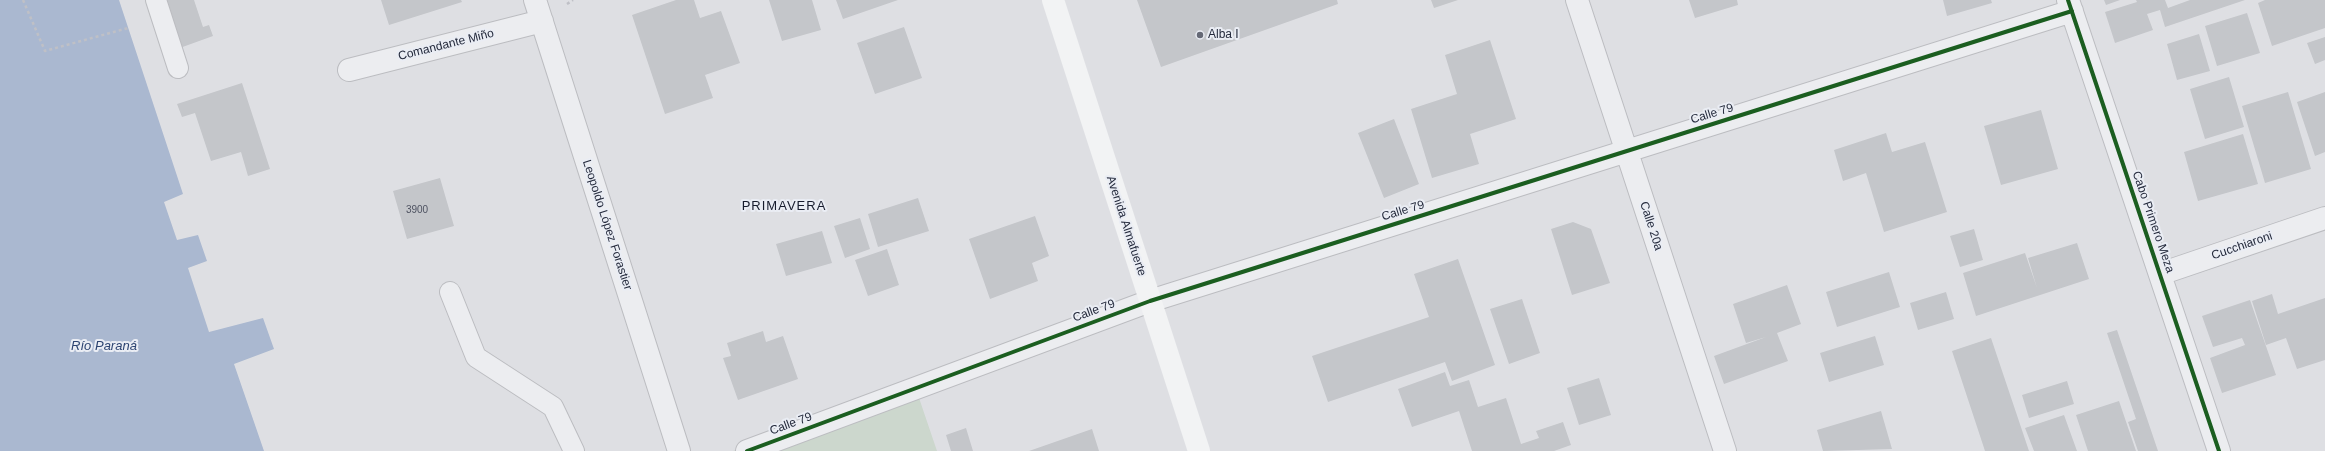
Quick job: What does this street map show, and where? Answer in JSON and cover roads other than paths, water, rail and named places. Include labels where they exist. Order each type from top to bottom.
[{"type":"main road","name":"Avenida Almafuerte","points":[[1053,0],[1199,451]]},
{"type":"street","name":"Leopoldo López Forastier","points":[[535,0],[679,451]]},
{"type":"street","name":"Calle 20a","points":[[1577,0],[1725,451]]},
{"type":"street","name":"Calle 79","points":[[747,451],[1150,301],[1626,151],[2070,6]]},
{"type":"street","name":"Cabo Primero Meza","points":[[2070,6],[2219,451]]},
{"type":"street","name":"Comandante Miño","points":[[349,70],[542,21]]},
{"type":"street","name":"Cucchiaroni","points":[[2160,274],[2325,218]]},
{"type":"lane","points":[[156,0],[178,68]]},
{"type":"lane","points":[[450,292],[476,357],[553,408],[574,451]]},
{"type":"water","name":"Río Paraná","points":[[0,0],[119,0],[183,194],[164,202],[177,240],[198,235],[207,261],[188,268],[209,332],[263,318],[274,349],[234,364],[264,451],[0,451]]},
{"type":"place","name":"Alba I","points":[[1200,35]]},
{"type":"district","name":"PRIMAVERA","points":[[784,206]]}]
